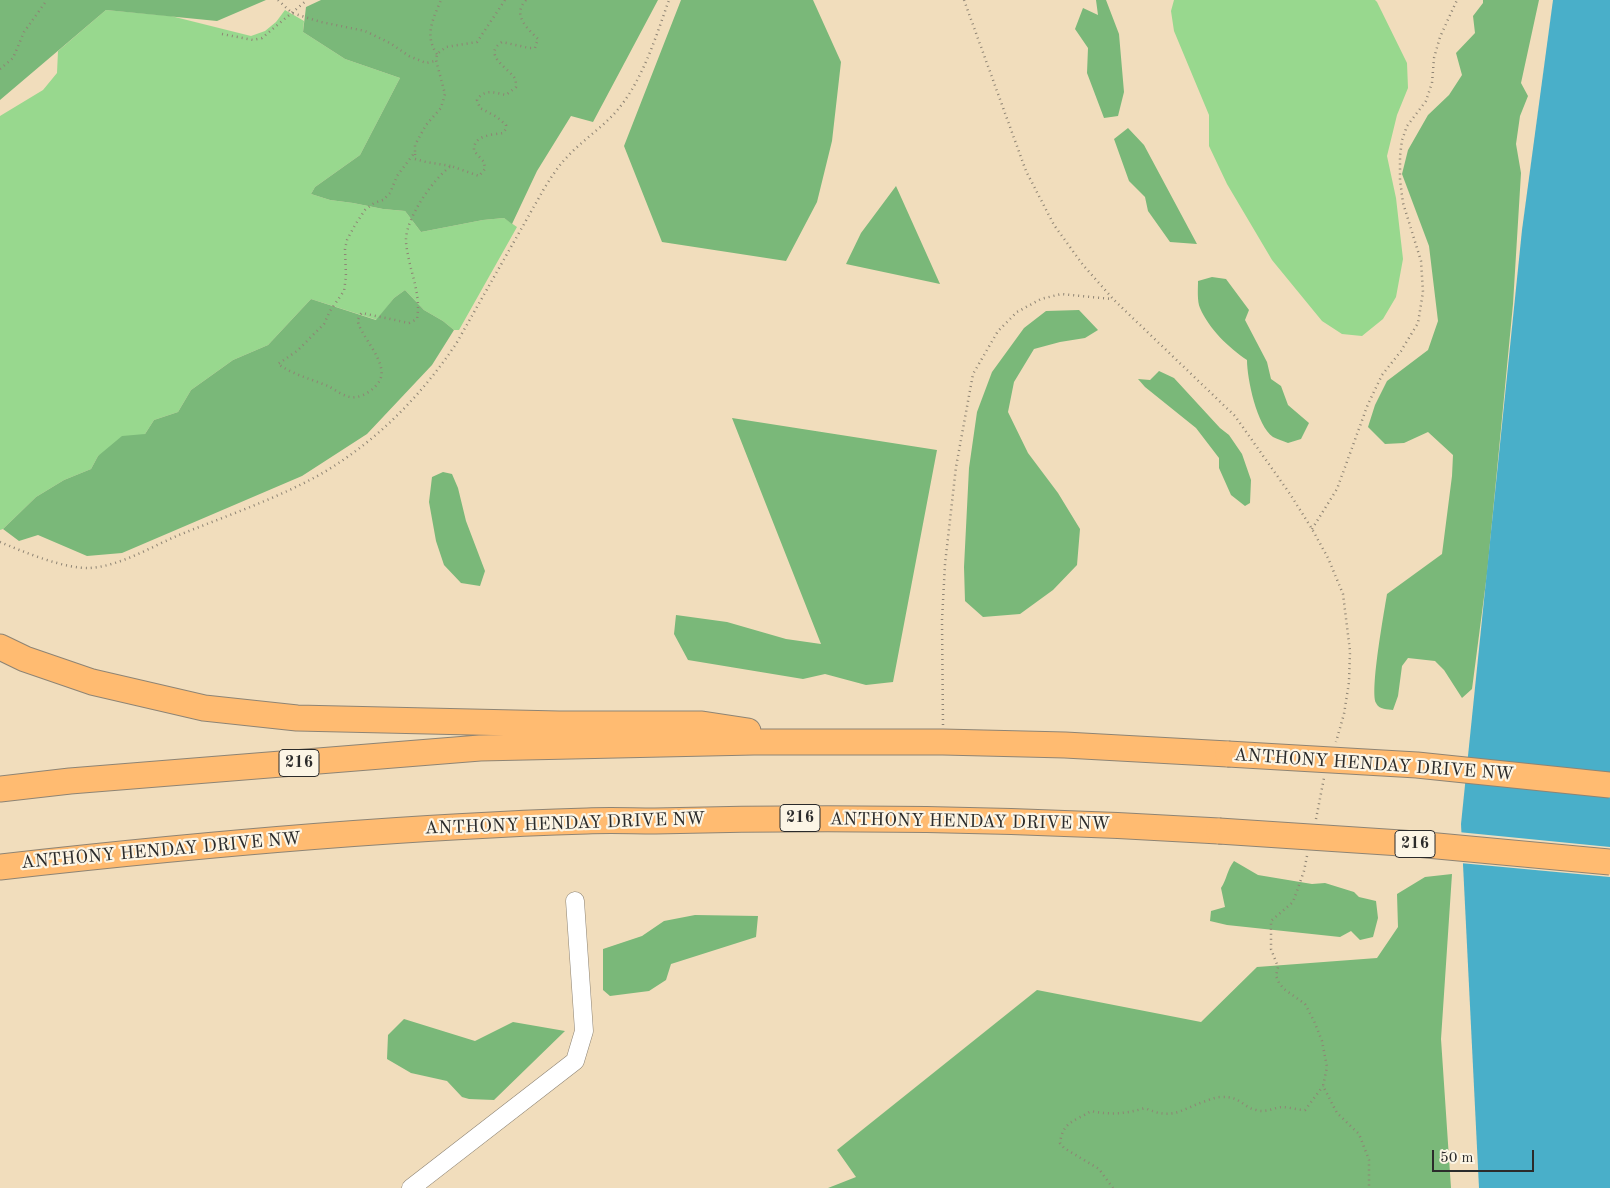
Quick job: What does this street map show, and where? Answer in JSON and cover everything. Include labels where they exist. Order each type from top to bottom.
[{"type":"highway","points":[[0,647],[24,659],[92,682],[204,708],[297,718],[510,723],[702,724],[827,742]]},
{"type":"highway","name":"ANTHONY HENDAY DRIVE NW","points":[[0,789],[70,780],[480,748],[827,742],[1065,745],[1417,766],[1610,785]]},
{"type":"highway","name":"ANTHONY HENDAY DRIVE NW","points":[[0,867],[143,850],[382,832],[590,821],[773,818],[1090,823],[1416,844],[1610,862]]},
{"type":"lane","points":[[411,1188],[575,1061],[584,1031],[575,901]]},
{"type":"path","points":[[0,69],[13,58],[24,32],[47,0]]},
{"type":"path","points":[[278,0],[292,13],[321,22],[365,31],[390,43],[409,56],[426,63],[436,60]]},
{"type":"path","points":[[222,34],[247,40],[262,38],[307,0]]},
{"type":"path","points":[[437,54],[431,46],[429,36],[440,0]]},
{"type":"path","points":[[505,0],[477,42],[446,47],[437,54],[436,60],[445,94],[441,108],[426,125],[415,145],[415,159],[451,166],[479,176],[485,169],[484,162],[474,151],[475,143],[479,138],[503,133],[506,130],[506,125],[497,117],[480,108],[477,100],[481,94],[489,91],[506,95],[516,87],[513,76],[502,67],[495,56],[494,50],[496,45],[502,42],[535,48],[538,43],[538,39],[520,19],[520,11],[523,2],[526,0]]},
{"type":"path","points":[[0,542],[25,553],[78,567],[102,567],[115,564],[152,546],[295,487],[320,474],[367,443],[407,407],[441,366],[456,344],[545,187],[568,155],[607,121],[627,97],[656,37],[669,0]]},
{"type":"path","points":[[964,0],[1026,171],[1054,225],[1083,265],[1114,300],[1235,416],[1264,454],[1312,529],[1328,558],[1343,594],[1349,630],[1350,651],[1349,682],[1344,714],[1335,744]]},
{"type":"path","points":[[1312,529],[1337,489],[1368,404],[1382,375],[1418,323],[1423,292],[1421,260],[1403,203],[1400,180],[1400,156],[1402,140],[1407,126],[1426,101],[1432,83],[1434,58],[1440,37],[1457,0]]},
{"type":"path","points":[[415,152],[398,176],[390,192],[383,200],[374,203],[365,210],[355,225],[347,240],[345,249],[346,277],[344,291],[330,311],[324,324],[297,350],[278,364],[286,369],[328,386],[349,397],[361,396],[376,386],[381,377],[381,370],[375,353],[359,325],[358,319],[362,313],[409,323],[418,319],[418,299],[408,257],[406,239],[410,224],[428,190],[451,166]]},
{"type":"path","points":[[943,742],[942,620],[945,564],[956,467],[973,374],[998,331],[1017,312],[1042,299],[1061,294],[1114,300]]},
{"type":"path","points":[[1315,825],[1324,777]]},
{"type":"path","points":[[1113,1188],[1099,1169],[1060,1144],[1061,1132],[1067,1124],[1091,1111],[1120,1114],[1145,1108],[1158,1114],[1174,1114],[1220,1096],[1236,1098],[1255,1110],[1270,1111],[1283,1107],[1305,1110],[1324,1086],[1327,1067],[1322,1041],[1305,1004],[1284,989],[1279,983],[1276,976],[1278,967],[1271,949],[1271,921],[1293,902],[1304,871]]},
{"type":"path","points":[[1324,1086],[1337,1113],[1359,1134],[1369,1160],[1369,1188]]},
{"type":"green space","points":[[0,0],[266,0],[217,21],[106,10],[0,100]]},
{"type":"green space","points":[[321,0],[658,0],[593,122],[571,116],[537,171],[512,224],[504,218],[483,220],[421,232],[405,211],[330,200],[311,194],[315,187],[360,155],[400,78],[345,59],[303,32],[306,7]]},
{"type":"green space","points":[[681,0],[813,0],[841,62],[832,141],[817,202],[786,261],[662,242],[624,146]]},
{"type":"green space","points":[[1096,0],[1106,0],[1119,34],[1124,92],[1118,116],[1104,118],[1087,73],[1088,48],[1075,29],[1083,8],[1098,15]]},
{"type":"green space","points":[[1174,0],[1375,0],[1377,2],[1407,63],[1408,88],[1397,115],[1387,156],[1396,198],[1403,259],[1396,297],[1383,319],[1362,336],[1342,334],[1322,321],[1272,260],[1227,184],[1209,146],[1209,115],[1174,31],[1171,11]]},
{"type":"green space","points":[[1483,0],[1539,0],[1521,83],[1528,96],[1520,116],[1516,144],[1521,173],[1513,304],[1487,574],[1472,689],[1462,698],[1444,670],[1435,661],[1408,658],[1402,666],[1398,696],[1393,710],[1381,708],[1377,705],[1375,695],[1378,651],[1387,594],[1442,554],[1453,455],[1428,432],[1404,443],[1385,444],[1368,427],[1375,405],[1387,381],[1428,350],[1438,321],[1429,246],[1402,174],[1408,150],[1428,115],[1449,95],[1462,75],[1456,53],[1475,33],[1473,16],[1483,3]]},
{"type":"green space","points":[[106,10],[171,16],[251,36],[265,31],[276,22],[285,10],[304,21],[303,32],[345,59],[400,78],[360,155],[315,187],[311,194],[330,200],[405,211],[421,232],[483,220],[504,218],[517,227],[459,330],[454,330],[424,310],[405,290],[394,298],[377,320],[311,299],[268,345],[233,360],[191,390],[178,412],[154,420],[145,434],[98,456],[91,469],[64,480],[36,497],[0,530],[0,116],[43,90],[57,73],[58,51]]},
{"type":"green space","points":[[1128,128],[1144,145],[1197,244],[1170,242],[1148,211],[1145,197],[1129,181],[1114,139]]},
{"type":"green space","points":[[896,186],[940,284],[846,264],[861,233]]},
{"type":"green space","points":[[1212,277],[1226,279],[1249,310],[1245,320],[1267,362],[1271,379],[1281,386],[1288,405],[1309,423],[1301,439],[1288,443],[1273,437],[1262,423],[1251,390],[1247,360],[1220,337],[1200,308],[1198,281]]},
{"type":"green space","points":[[405,290],[424,310],[454,330],[432,365],[367,434],[302,476],[122,553],[87,556],[38,535],[19,541],[3,529],[36,497],[64,480],[91,469],[98,456],[122,436],[145,434],[154,420],[178,412],[191,390],[233,360],[268,345],[311,299],[376,320],[394,298]]},
{"type":"green space","points":[[1079,310],[1098,330],[1085,338],[1034,349],[1014,382],[1008,412],[1028,453],[1058,493],[1080,529],[1077,565],[1053,590],[1020,614],[983,617],[965,601],[964,567],[969,468],[977,412],[992,372],[1024,328],[1046,311]]},
{"type":"green space","points":[[1159,371],[1174,378],[1220,428],[1229,435],[1242,454],[1251,480],[1250,503],[1245,506],[1231,495],[1219,468],[1219,458],[1196,428],[1145,387],[1138,379],[1150,380]]},
{"type":"green space","points":[[732,418],[937,450],[893,682],[866,685],[825,674],[803,679],[688,660],[674,634],[676,615],[727,622],[786,639],[821,644]]},
{"type":"green space","points":[[443,472],[452,474],[458,488],[466,521],[485,571],[480,586],[461,583],[444,565],[436,541],[429,502],[432,477]]},
{"type":"green space","points":[[1234,861],[1258,875],[1312,884],[1325,883],[1354,892],[1359,897],[1376,901],[1378,918],[1373,937],[1360,940],[1351,931],[1340,937],[1227,925],[1210,921],[1211,911],[1225,907],[1221,888]]},
{"type":"green space","points":[[1452,874],[1441,1039],[1451,1188],[828,1188],[856,1177],[837,1150],[1037,990],[1201,1022],[1257,967],[1377,958],[1398,927],[1397,894],[1425,877]]},
{"type":"green space","points":[[695,915],[758,916],[756,937],[671,964],[666,980],[649,991],[610,996],[603,990],[603,949],[642,936],[664,921]]},
{"type":"green space","points":[[404,1019],[475,1041],[513,1022],[565,1031],[494,1100],[469,1099],[462,1097],[447,1081],[411,1073],[387,1059],[388,1035]]},
{"type":"water","points":[[1553,0],[1610,0],[1610,1188],[1479,1188],[1461,824],[1522,230]]},
{"type":"pier","points":[[1458,832],[1610,847],[1610,877],[1460,863]]}]
